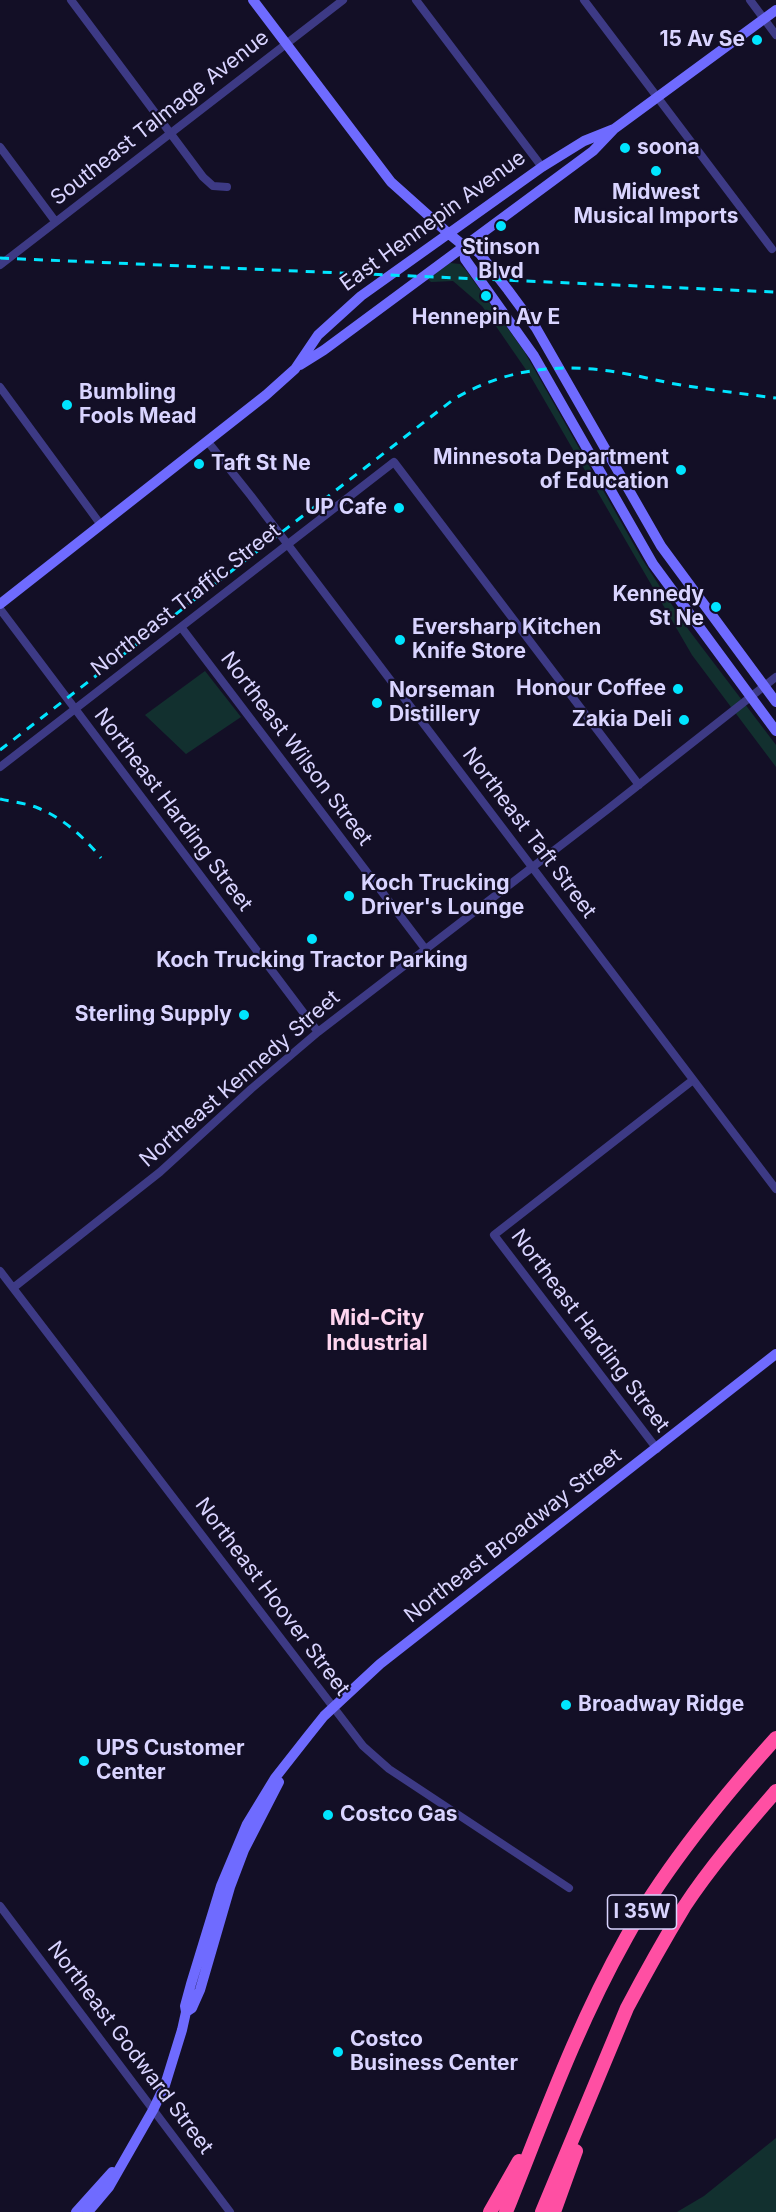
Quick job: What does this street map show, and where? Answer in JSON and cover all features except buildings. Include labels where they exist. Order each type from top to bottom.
[{"type":"highway","name":"I 35W","points":[[506,2212],[600,1986],[627,1936],[656,1890],[718,1805],[776,1738]]},
{"type":"highway","name":"I 35W","points":[[542,2212],[627,2008],[685,1906],[719,1859],[776,1791]]},
{"type":"highway","points":[[754,1816],[776,1797]]},
{"type":"highway","points":[[554,2212],[627,2008]]},
{"type":"highway","points":[[490,2212],[547,2109]]},
{"type":"main road","points":[[253,0],[391,183],[464,246],[480,254],[536,328],[661,546],[776,702]]},
{"type":"main road","name":"East Hennepin Avenue","points":[[0,604],[208,442],[295,369],[593,152],[614,129],[776,10]]},
{"type":"main road","name":"East Hennepin Avenue","points":[[295,369],[318,335],[339,315],[448,233],[542,167],[584,141],[614,129]]},
{"type":"main road","points":[[464,246],[465,259],[530,349],[653,564],[776,731]]},
{"type":"main road","name":"Northeast Broadway Street","points":[[88,2212],[108,2187],[153,2110],[171,2068],[191,1984],[228,1868],[248,1824],[266,1790],[308,1736],[333,1707],[393,1653],[776,1354]]},
{"type":"main road","name":"Northeast Broadway Street","points":[[76,2212],[119,2166]]},
{"type":"street","points":[[71,0],[203,177],[213,186],[227,187]]},
{"type":"street","name":"Southeast Talmage Avenue","points":[[0,265],[342,0]]},
{"type":"street","points":[[416,0],[542,167]]},
{"type":"street","points":[[584,0],[772,249]]},
{"type":"street","points":[[750,0],[776,35]]},
{"type":"street","points":[[0,147],[55,221]]},
{"type":"street","points":[[0,387],[101,525]]},
{"type":"street","name":"Northeast Taft Street","points":[[208,442],[776,1189]]},
{"type":"street","name":"Northeast Traffic Street","points":[[0,767],[394,462],[639,785]]},
{"type":"street","name":"Northeast Harding Street","points":[[0,609],[318,1032]]},
{"type":"street","name":"Northeast Wilson Street","points":[[181,627],[426,950]]},
{"type":"street","name":"Northeast Kennedy Street","points":[[13,1288],[160,1172],[318,1032],[776,677]]},
{"type":"street","name":"Northeast Harding Street","points":[[657,1449],[494,1235],[693,1080]]},
{"type":"street","name":"Northeast Hoover Street","points":[[2,1277],[13,1288],[363,1746],[376,1760],[569,1888]]},
{"type":"street","name":"Northeast Godward Street","points":[[0,1906],[230,2212]]},
{"type":"green space","points":[[450,263],[460,264],[465,269],[524,351],[642,559],[688,629],[776,745],[776,767],[692,655],[531,377],[482,306],[453,281],[431,282],[428,279]]},
{"type":"green space","points":[[205,671],[241,717],[186,754],[145,715]]},
{"type":"green space","points":[[776,2138],[776,2212],[677,2212],[704,2196]]},
{"type":"railway","points":[[0,258],[776,292]]},
{"type":"railway","points":[[0,750],[454,399],[474,388],[516,374],[559,368],[581,368],[776,398]]},
{"type":"railway","points":[[0,799],[33,806],[56,817],[88,843],[101,858]]},
{"type":"place","name":"15 Av Se","points":[[757,40]]},
{"type":"place","name":"soona","points":[[625,148]]},
{"type":"place","name":"Midwest Musical Imports","points":[[656,171]]},
{"type":"place","name":"Stinson Blvd","points":[[501,226]]},
{"type":"place","name":"Hennepin Av E","points":[[486,296]]},
{"type":"place","name":"Bumbling Fools Mead","points":[[67,405]]},
{"type":"place","name":"Taft St Ne","points":[[199,464]]},
{"type":"place","name":"Minnesota Department of Education","points":[[681,470]]},
{"type":"place","name":"UP Cafe","points":[[399,508]]},
{"type":"place","name":"Kennedy St Ne","points":[[716,607]]},
{"type":"place","name":"Eversharp Kitchen Knife Store","points":[[400,640]]},
{"type":"place","name":"Honour Coffee","points":[[678,689]]},
{"type":"place","name":"Norseman Distillery","points":[[377,703]]},
{"type":"place","name":"Zakia Deli","points":[[684,720]]},
{"type":"place","name":"Koch Trucking Driver's Lounge","points":[[349,896]]},
{"type":"place","name":"Koch Trucking Tractor Parking","points":[[312,939]]},
{"type":"place","name":"Sterling Supply","points":[[244,1015]]},
{"type":"place","name":"Broadway Ridge","points":[[566,1705]]},
{"type":"place","name":"UPS Customer Center","points":[[84,1761]]},
{"type":"place","name":"Costco Gas","points":[[328,1815]]},
{"type":"place","name":"Costco Business Center","points":[[338,2052]]},
{"type":"district","name":"Mid-City Industrial","points":[[377,1330]]}]
